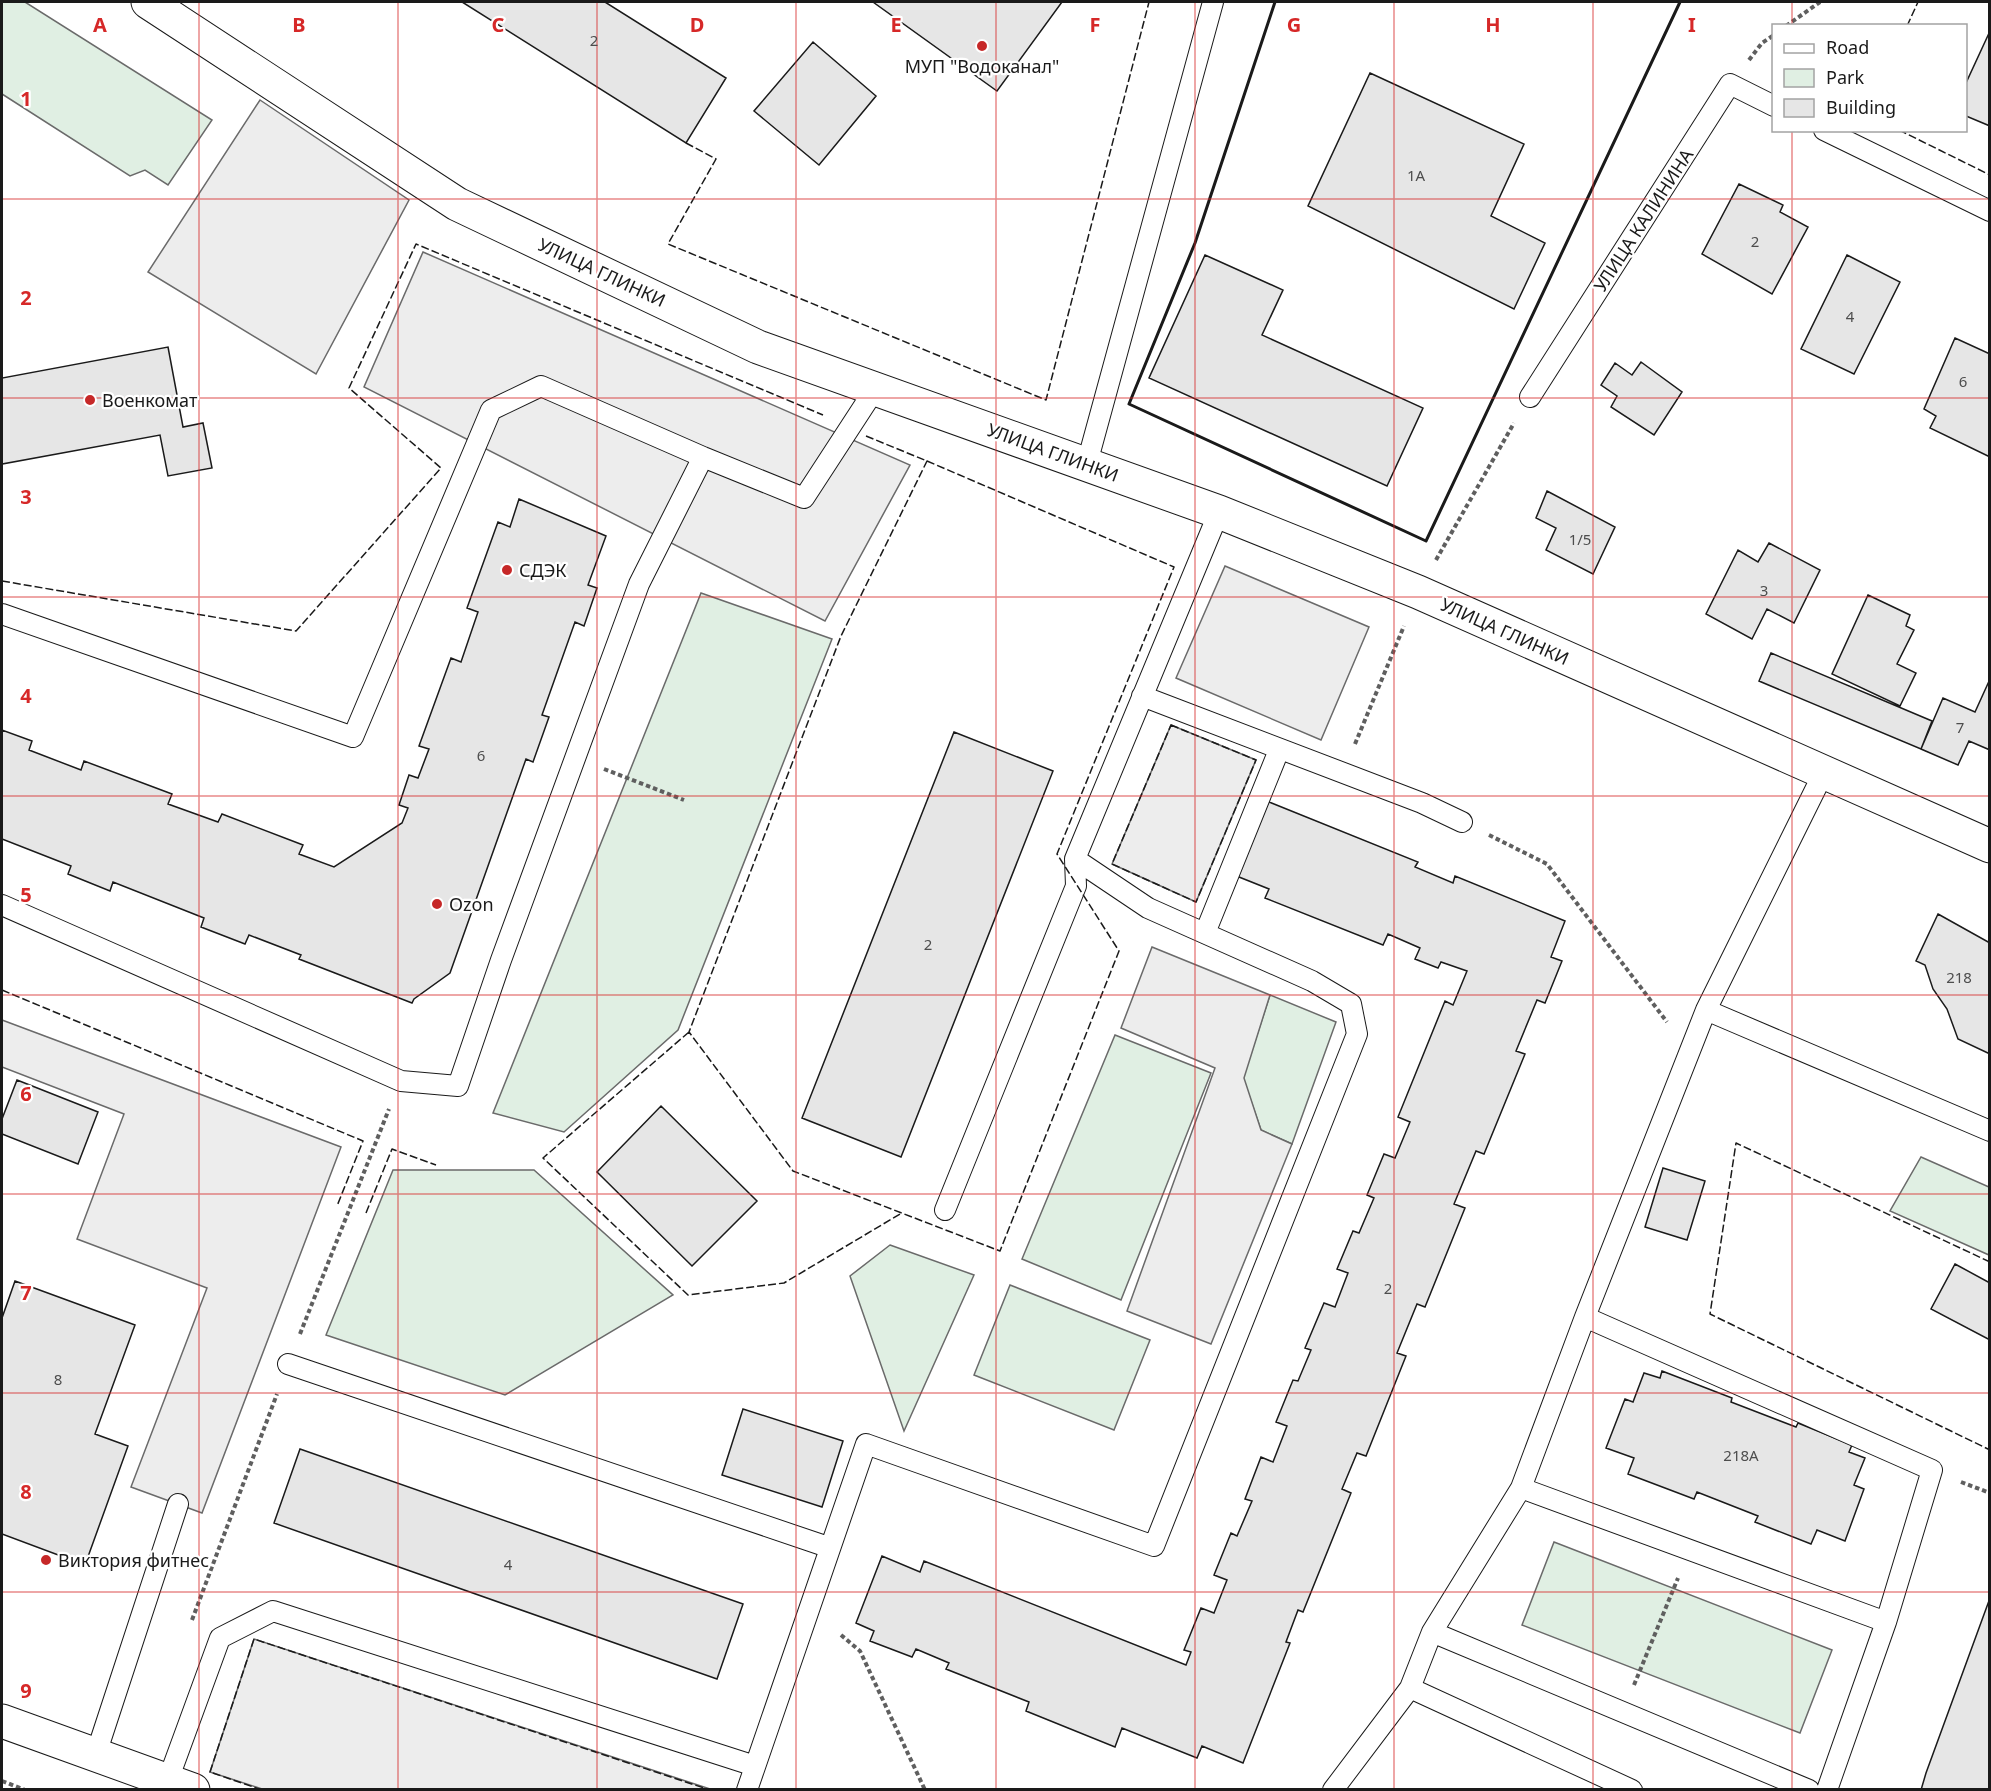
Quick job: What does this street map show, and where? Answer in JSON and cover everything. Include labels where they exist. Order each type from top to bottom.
[{"type":"street","name":"УЛИЦА ГЛИНКИ","points":[[148,2],[458,204],[758,347],[1087,463],[1219,512],[1418,592],[1989,846]]},
{"type":"street","points":[[2,1721],[181,1785]]},
{"type":"lane","points":[[1087,463],[1213,2]]},
{"type":"lane","name":"УЛИЦА КАЛИНИНА","points":[[1530,397],[1730,84],[1772,105]]},
{"type":"lane","points":[[1828,132],[1989,211]]},
{"type":"lane","points":[[2,614],[353,737],[491,410],[541,386],[703,457],[804,498],[875,389]]},
{"type":"lane","points":[[2,905],[401,1081],[458,1086],[501,960],[639,584],[703,457]]},
{"type":"lane","points":[[945,1210],[1076,886],[1075,859],[1219,512]]},
{"type":"lane","points":[[1142,696],[1422,803],[1462,822]]},
{"type":"lane","points":[[1205,933],[1279,750]]},
{"type":"lane","points":[[1333,1790],[1410,1689],[1432,1632],[1521,1488],[1585,1317],[1706,1010],[1824,772]]},
{"type":"lane","points":[[747,1790],[828,1547],[866,1444],[1154,1546],[1357,1034],[1351,1004],[1312,981],[1148,908],[1075,859]]},
{"type":"lane","points":[[1706,1010],[1989,1131]]},
{"type":"lane","points":[[1585,1317],[1932,1470],[1886,1622],[1827,1790]]},
{"type":"lane","points":[[288,1364],[828,1547]]},
{"type":"lane","points":[[1521,1488],[1886,1622]]},
{"type":"lane","points":[[96,1754],[178,1504]]},
{"type":"lane","points":[[181,1785],[220,1638],[273,1611],[755,1766]]},
{"type":"lane","points":[[1432,1632],[1809,1790]]},
{"type":"lane","points":[[1410,1689],[1602,1783],[1632,1790]]},
{"type":"path","points":[[1789,24],[1820,2]]},
{"type":"path","points":[[1435,561],[1530,397]]},
{"type":"path","points":[[1342,774],[1418,592]]},
{"type":"path","points":[[575,759],[631,777],[684,800]]},
{"type":"path","points":[[1462,822],[1547,864],[1689,1051]]},
{"type":"path","points":[[189,1626],[288,1364],[401,1081]]},
{"type":"path","points":[[1623,1712],[1689,1549]]},
{"type":"path","points":[[842,1635],[860,1652],[925,1790]]},
{"type":"path","points":[[2,1781],[25,1790]]},
{"type":"green space","points":[[2,2],[25,2],[212,120],[168,185],[145,170],[130,176],[2,94]]},
{"type":"green space","points":[[701,593],[832,639],[678,1030],[564,1132],[493,1113]]},
{"type":"green space","points":[[1270,995],[1336,1022],[1292,1144],[1261,1130],[1243,1078]]},
{"type":"green space","points":[[1115,1035],[1211,1073],[1121,1300],[1022,1259]]},
{"type":"green space","points":[[1921,1157],[1989,1187],[1989,1255],[1890,1211]]},
{"type":"green space","points":[[393,1170],[534,1170],[673,1295],[505,1395],[326,1335]]},
{"type":"green space","points":[[890,1245],[974,1275],[904,1431],[850,1276]]},
{"type":"green space","points":[[1010,1285],[1150,1340],[1114,1430],[974,1375]]},
{"type":"green space","points":[[1554,1542],[1832,1650],[1800,1733],[1522,1625]]},
{"type":"shaded area","points":[[260,100],[409,200],[316,374],[148,272]]},
{"type":"shaded area","points":[[423,252],[910,465],[825,621],[364,387]]},
{"type":"shaded area","points":[[1225,566],[1369,627],[1321,740],[1176,678]]},
{"type":"shaded area","points":[[1171,725],[1256,760],[1196,902],[1112,864]]},
{"type":"shaded area","points":[[1152,947],[1270,995],[1244,1078],[1261,1130],[1292,1144],[1211,1344],[1127,1311],[1215,1068],[1121,1028]]},
{"type":"shaded area","points":[[2,1020],[341,1147],[202,1513],[131,1487],[207,1288],[77,1239],[124,1114],[2,1067]]},
{"type":"shaded area","points":[[254,1639],[710,1789],[262,1789],[210,1772]]},
{"type":"building","points":[[462,2],[605,2],[726,78],[686,143]]},
{"type":"building","name":"МУП \"Водоканал\"","points":[[873,2],[1062,2],[997,91]]},
{"type":"building","points":[[1990,31],[1990,126],[1967,116],[1967,81]]},
{"type":"building","points":[[813,42],[876,96],[819,165],[754,111]]},
{"type":"building","points":[[1370,73],[1524,144],[1491,216],[1545,243],[1514,309],[1308,206]]},
{"type":"building","points":[[1739,184],[1783,205],[1780,212],[1808,227],[1772,294],[1702,254]]},
{"type":"building","points":[[1205,255],[1283,290],[1262,335],[1423,408],[1387,486],[1149,378]]},
{"type":"building","points":[[1847,255],[1900,282],[1854,374],[1801,349]]},
{"type":"building","points":[[1955,338],[1990,354],[1990,457],[1930,428],[1936,416],[1924,409]]},
{"type":"building","name":"Военкомат","points":[[168,347],[183,427],[203,423],[212,468],[168,476],[160,435],[2,464],[2,378]]},
{"type":"building","points":[[1641,362],[1682,392],[1654,435],[1611,407],[1617,396],[1601,385],[1615,363],[1632,375]]},
{"type":"building","points":[[1547,491],[1615,527],[1593,574],[1546,550],[1556,528],[1536,518]]},
{"type":"building","points":[[519,499],[606,536],[588,585],[597,588],[584,626],[575,622],[542,715],[549,717],[533,762],[526,759],[450,973],[414,999],[412,1003],[299,959],[301,955],[249,935],[245,944],[201,927],[204,918],[113,882],[110,891],[68,874],[71,866],[2,839],[2,730],[32,741],[29,750],[81,770],[84,761],[172,794],[168,804],[218,822],[222,814],[303,845],[299,854],[334,867],[402,823],[408,808],[399,805],[409,775],[418,778],[429,749],[419,746],[451,658],[461,662],[478,612],[467,608],[498,522],[510,527]]},
{"type":"building","points":[[1769,543],[1820,570],[1794,623],[1767,609],[1752,639],[1706,614],[1738,550],[1758,562]]},
{"type":"building","points":[[1868,595],[1910,615],[1906,626],[1914,630],[1897,664],[1916,673],[1900,706],[1832,674]]},
{"type":"building","points":[[1771,653],[1932,721],[1921,749],[1759,681]]},
{"type":"building","points":[[1990,679],[1990,750],[1969,741],[1958,765],[1921,749],[1943,698],[1975,712]]},
{"type":"building","points":[[954,732],[1053,771],[901,1157],[802,1118]]},
{"type":"building","points":[[1264,800],[1418,862],[1415,867],[1453,883],[1455,876],[1565,921],[1551,957],[1562,961],[1545,1003],[1537,1000],[1516,1051],[1525,1054],[1484,1154],[1476,1151],[1454,1204],[1465,1208],[1425,1307],[1417,1304],[1397,1353],[1406,1356],[1366,1456],[1357,1453],[1342,1489],[1351,1493],[1303,1612],[1298,1610],[1286,1642],[1290,1643],[1243,1763],[1202,1746],[1197,1758],[1122,1728],[1115,1747],[1026,1711],[1029,1702],[946,1669],[949,1663],[916,1649],[912,1657],[870,1641],[874,1631],[856,1623],[882,1556],[920,1572],[924,1561],[1186,1665],[1191,1652],[1184,1650],[1201,1608],[1214,1613],[1227,1580],[1214,1575],[1231,1533],[1237,1536],[1252,1501],[1245,1499],[1261,1457],[1273,1462],[1287,1426],[1276,1422],[1293,1380],[1298,1381],[1311,1350],[1305,1348],[1324,1303],[1335,1307],[1348,1273],[1337,1269],[1353,1231],[1359,1233],[1374,1198],[1367,1195],[1384,1154],[1395,1158],[1410,1122],[1398,1117],[1445,1001],[1453,1005],[1467,971],[1441,962],[1438,968],[1415,959],[1420,948],[1388,934],[1383,945],[1265,898],[1269,889],[1234,875]]},
{"type":"building","points":[[1938,914],[1990,943],[1990,1054],[1958,1039],[1947,1009],[1933,989],[1925,965],[1916,961]]},
{"type":"building","points":[[17,1080],[98,1112],[78,1164],[2,1134],[2,1119]]},
{"type":"building","points":[[661,1106],[757,1201],[692,1266],[597,1172]]},
{"type":"building","points":[[1663,1168],[1705,1181],[1687,1240],[1645,1227]]},
{"type":"building","points":[[1955,1264],[1990,1283],[1990,1340],[1931,1309]]},
{"type":"building","points":[[15,1281],[135,1325],[95,1434],[128,1446],[85,1565],[2,1534],[2,1318]]},
{"type":"building","points":[[1662,1371],[1732,1398],[1731,1402],[1796,1427],[1798,1423],[1852,1445],[1849,1452],[1865,1458],[1854,1485],[1864,1489],[1845,1541],[1817,1530],[1811,1544],[1755,1522],[1758,1516],[1697,1492],[1694,1499],[1628,1474],[1634,1458],[1606,1448],[1625,1399],[1633,1402],[1644,1373],[1660,1378]]},
{"type":"building","points":[[743,1409],[843,1441],[822,1507],[722,1475]]},
{"type":"building","points":[[300,1449],[743,1604],[717,1679],[274,1523]]},
{"type":"building","points":[[1990,1598],[1990,1790],[1921,1790],[1926,1773]]},
{"type":"fence","points":[[686,143],[716,159],[668,244],[1046,400],[1149,2]]},
{"type":"fence","points":[[1908,24],[1918,2]]},
{"type":"fence","points":[[1903,132],[1990,175]]},
{"type":"fence","points":[[2,581],[296,631],[441,468],[349,388],[416,244],[823,415]]},
{"type":"fence","points":[[866,436],[927,461]]},
{"type":"fence","points":[[927,461],[1174,567],[1057,854],[1119,951],[1000,1251],[793,1171],[689,1032],[841,636],[927,461]]},
{"type":"fence","points":[[1171,725],[1256,760],[1196,902],[1112,864],[1171,725]]},
{"type":"fence","points":[[2,990],[363,1141],[337,1206]]},
{"type":"fence","points":[[689,1032],[543,1158],[688,1295],[784,1283],[900,1214]]},
{"type":"fence","points":[[1990,1262],[1736,1143],[1710,1314],[1990,1450]]},
{"type":"fence","points":[[366,1213],[392,1149],[436,1165]]},
{"type":"fence","points":[[262,1790],[210,1772],[254,1639],[710,1790]]},
{"type":"wall","points":[[1275,2],[1195,243],[1129,404],[1426,541],[1680,2]]},
{"type":"place","name":"МУП \"Водоканал\"","points":[[982,46]]},
{"type":"place","name":"Военкомат","points":[[90,400]]},
{"type":"place","name":"СДЭК","points":[[507,570]]},
{"type":"place","name":"Ozon","points":[[437,904]]},
{"type":"place","name":"Виктория фитнес","points":[[46,1560]]}]
